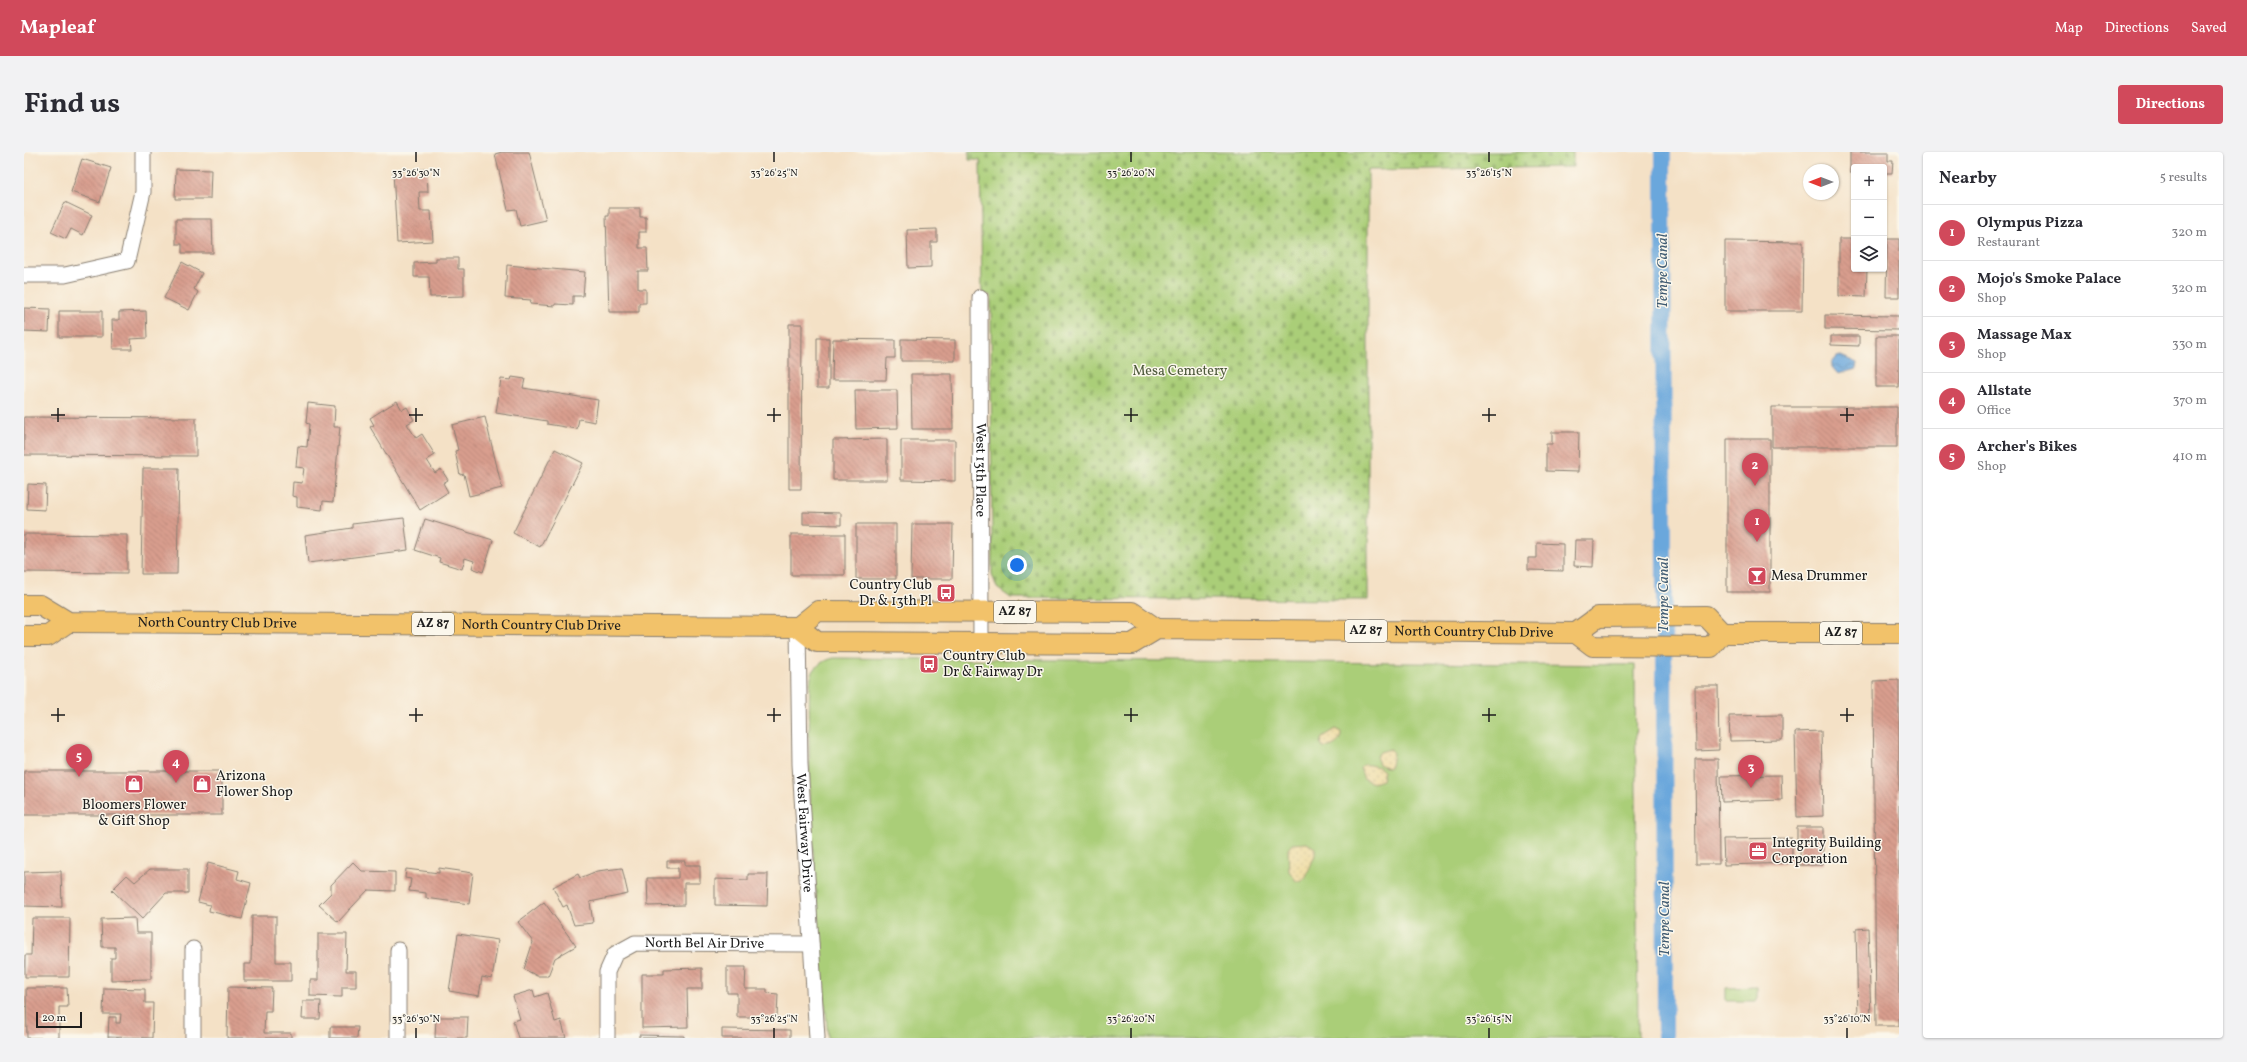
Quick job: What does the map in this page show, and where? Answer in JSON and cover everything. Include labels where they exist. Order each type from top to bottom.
[{"type":"main road","points":[[24,605],[40,605],[68,622],[48,636],[24,636]]},
{"type":"main road","name":"AZ 87","points":[[818,611],[981,612],[1132,612],[1157,629],[1132,644],[981,644],[817,642],[798,627],[818,611]]},
{"type":"main road","points":[[1706,616],[1722,633],[1710,647],[1593,646],[1576,633],[1598,617],[1706,616]]},
{"type":"main road","name":"North Country Club Drive","points":[[68,622],[798,627]]},
{"type":"main road","name":"North Country Club Drive","points":[[1157,629],[1576,633]]},
{"type":"main road","name":"AZ 87","points":[[1722,633],[1899,634]]},
{"type":"street","points":[[24,275],[65,275],[127,262],[142,192],[143,152]]},
{"type":"street","name":"West 13th Place","points":[[980,297],[981,644]]},
{"type":"street","name":"West Fairway Drive","points":[[798,627],[800,764],[817,1038]]},
{"type":"street","name":"North Bel Air Drive","points":[[606,1038],[607,972],[615,954],[635,943],[811,944]]},
{"type":"street","points":[[193,949],[193,1038]]},
{"type":"street","points":[[398,950],[398,1038]]},
{"type":"green space","name":"Mesa Cemetery","points":[[969,152],[1573,152],[1573,167],[1368,170],[1368,600],[1011,598],[997,588],[992,574],[991,295],[982,294],[980,160],[969,160]]},
{"type":"green space","points":[[833,658],[1635,665],[1638,1038],[828,1038],[813,848],[809,772],[809,703],[812,674],[821,663]]},
{"type":"green space","points":[[1757,987],[1757,1001],[1726,1001],[1726,988]]},
{"type":"sand","points":[[1335,729],[1341,732],[1338,742],[1329,747],[1322,747],[1320,744],[1322,737]]},
{"type":"sand","points":[[1390,749],[1393,753],[1391,766],[1388,768],[1379,764],[1376,757],[1380,752]]},
{"type":"sand","points":[[1364,764],[1379,767],[1384,771],[1382,780],[1373,783],[1364,779],[1360,768]]},
{"type":"sand","points":[[1307,843],[1315,848],[1315,856],[1305,879],[1296,881],[1289,871],[1288,849],[1292,844]]},
{"type":"water","points":[[1841,356],[1857,363],[1856,369],[1838,374],[1832,367],[1832,363],[1837,357]]},
{"type":"building","points":[[502,152],[529,152],[546,220],[520,226],[516,209],[508,210],[495,154]]},
{"type":"building","points":[[1850,152],[1888,152],[1888,161],[1893,161],[1892,173],[1887,173],[1887,164],[1851,164],[1850,173]]},
{"type":"building","points":[[82,159],[111,168],[100,202],[71,192]]},
{"type":"building","points":[[176,169],[211,170],[210,199],[175,199]]},
{"type":"building","points":[[427,169],[428,192],[419,192],[420,211],[431,211],[433,241],[397,243],[393,171]]},
{"type":"building","points":[[65,202],[92,215],[83,235],[71,229],[66,239],[51,232]]},
{"type":"building","points":[[609,208],[640,208],[640,217],[646,217],[646,232],[639,232],[639,248],[647,248],[648,271],[638,271],[638,289],[646,289],[646,303],[639,303],[639,312],[609,312],[606,216],[609,216]]},
{"type":"building","points":[[176,219],[212,219],[213,253],[182,253],[182,244],[176,244]]},
{"type":"building","points":[[937,229],[937,242],[931,242],[931,267],[908,268],[907,230]]},
{"type":"building","points":[[1839,239],[1851,239],[1851,272],[1867,272],[1866,297],[1839,296]]},
{"type":"building","points":[[1887,239],[1899,239],[1899,297],[1886,297]]},
{"type":"building","points":[[1725,241],[1803,242],[1802,311],[1725,311]]},
{"type":"building","points":[[436,258],[458,258],[458,269],[464,269],[464,296],[430,297],[429,277],[414,277],[414,263],[436,262]]},
{"type":"building","points":[[182,262],[202,273],[194,289],[198,292],[189,310],[164,298]]},
{"type":"building","points":[[507,265],[585,272],[583,296],[573,296],[573,305],[555,304],[555,306],[530,304],[531,300],[505,298]]},
{"type":"building","points":[[24,308],[50,309],[49,332],[24,331]]},
{"type":"building","points":[[59,311],[102,311],[102,337],[59,337]]},
{"type":"building","points":[[146,311],[147,338],[131,339],[132,349],[113,349],[112,320],[119,320],[119,312]]},
{"type":"building","points":[[1825,315],[1899,316],[1899,330],[1825,329]]},
{"type":"building","points":[[789,324],[802,324],[801,489],[789,489]]},
{"type":"building","points":[[1831,336],[1859,336],[1859,346],[1831,345]]},
{"type":"building","points":[[1876,336],[1899,336],[1899,387],[1876,387]]},
{"type":"building","points":[[817,338],[829,338],[829,388],[817,388]]},
{"type":"building","points":[[833,339],[895,340],[895,358],[887,358],[886,380],[832,380]]},
{"type":"building","points":[[901,339],[955,340],[955,361],[901,361]]},
{"type":"building","points":[[911,374],[952,374],[953,429],[912,429]]},
{"type":"building","points":[[512,377],[525,379],[523,388],[598,400],[595,422],[579,419],[577,429],[547,424],[547,421],[496,413],[501,379],[511,380]]},
{"type":"building","points":[[855,390],[897,390],[898,428],[856,429]]},
{"type":"building","points":[[397,401],[402,410],[407,407],[414,420],[407,424],[416,438],[422,434],[435,455],[427,460],[435,473],[441,469],[448,480],[443,483],[448,492],[420,510],[370,427],[374,425],[370,418]]},
{"type":"building","points":[[308,403],[335,406],[334,427],[340,427],[333,502],[323,501],[322,510],[297,507],[297,497],[292,496],[293,482],[302,483],[304,468],[296,467],[298,446],[307,447],[309,424],[306,423]]},
{"type":"building","points":[[1772,407],[1897,407],[1897,447],[1772,447]]},
{"type":"building","points":[[24,417],[196,418],[196,456],[24,455]]},
{"type":"building","points":[[485,417],[502,488],[469,496],[464,474],[460,475],[455,451],[458,450],[452,425]]},
{"type":"building","points":[[1552,432],[1579,432],[1578,472],[1546,471],[1546,444],[1552,444]]},
{"type":"building","points":[[887,439],[887,480],[833,480],[833,440]]},
{"type":"building","points":[[1727,439],[1770,439],[1770,592],[1727,592]]},
{"type":"building","points":[[901,440],[955,440],[955,481],[901,480]]},
{"type":"building","points":[[555,449],[583,463],[540,547],[513,533]]},
{"type":"building","points":[[143,468],[179,468],[177,574],[141,574]]},
{"type":"building","points":[[28,484],[46,485],[45,510],[27,509]]},
{"type":"building","points":[[803,512],[841,513],[841,525],[803,524]]},
{"type":"building","points":[[404,518],[408,550],[308,563],[305,535],[352,528],[352,524]]},
{"type":"building","points":[[425,519],[493,540],[483,572],[472,568],[474,561],[465,558],[462,569],[439,562],[440,558],[415,550]]},
{"type":"building","points":[[856,524],[896,524],[896,579],[856,579]]},
{"type":"building","points":[[912,524],[953,524],[952,579],[911,579]]},
{"type":"building","points":[[24,534],[127,535],[127,573],[24,572]]},
{"type":"building","points":[[791,534],[845,534],[845,575],[791,575]]},
{"type":"building","points":[[1575,540],[1594,540],[1593,567],[1574,566]]},
{"type":"building","points":[[1537,543],[1563,544],[1563,571],[1528,570],[1528,558],[1537,558]]},
{"type":"building","points":[[1899,680],[1899,1026],[1876,1026],[1873,681]]},
{"type":"building","points":[[1695,686],[1718,686],[1719,750],[1696,751]]},
{"type":"building","points":[[1782,715],[1782,740],[1730,741],[1729,716]]},
{"type":"building","points":[[1821,731],[1823,816],[1797,817],[1795,732]]},
{"type":"building","points":[[1695,759],[1718,759],[1719,864],[1696,864]]},
{"type":"building","points":[[24,771],[222,771],[222,815],[24,815]]},
{"type":"building","points":[[1781,775],[1782,800],[1722,802],[1721,776]]},
{"type":"building","points":[[1797,827],[1823,827],[1823,865],[1797,865],[1797,859],[1800,859],[1800,839],[1797,839]]},
{"type":"building","name":"Integrity Building Corporation","points":[[1792,838],[1792,863],[1724,865],[1723,839]]},
{"type":"building","points":[[667,861],[685,861],[685,865],[700,865],[700,883],[684,883],[684,905],[648,906],[647,878],[678,878],[678,868],[667,868]]},
{"type":"building","points":[[353,862],[362,871],[395,872],[395,891],[368,890],[338,922],[319,905],[331,893],[331,885]]},
{"type":"building","points":[[208,863],[239,871],[237,879],[251,883],[242,919],[209,911],[210,905],[198,902]]},
{"type":"building","points":[[439,868],[473,873],[469,904],[426,898],[426,893],[409,891],[411,879],[405,878],[406,869],[439,873]]},
{"type":"building","points":[[622,868],[628,894],[590,902],[593,923],[574,925],[567,905],[563,907],[553,887],[578,874],[580,878],[597,871]]},
{"type":"building","points":[[150,869],[188,869],[188,893],[166,893],[142,919],[112,890],[127,875],[135,882]]},
{"type":"building","points":[[61,871],[62,907],[24,906],[24,872]]},
{"type":"building","points":[[748,874],[768,874],[767,906],[715,905],[715,879],[748,880]]},
{"type":"building","points":[[544,902],[576,946],[555,958],[548,976],[537,976],[524,969],[533,942],[518,922]]},
{"type":"building","points":[[252,916],[276,916],[276,962],[291,962],[291,981],[244,981],[244,964],[251,964]]},
{"type":"building","points":[[32,918],[70,918],[69,977],[25,977],[25,955],[31,955]]},
{"type":"building","points":[[135,918],[136,933],[151,933],[151,979],[111,980],[111,958],[115,958],[115,947],[102,947],[101,919]]},
{"type":"building","points":[[1868,928],[1871,1019],[1858,1019],[1856,929]]},
{"type":"building","points":[[318,934],[347,934],[346,971],[356,971],[356,987],[342,987],[342,997],[310,996],[310,980],[318,980]]},
{"type":"building","points":[[458,934],[498,940],[492,979],[482,977],[479,996],[449,991]]},
{"type":"building","points":[[727,967],[746,967],[745,989],[767,989],[767,993],[778,994],[777,1017],[737,1017],[737,993],[727,993]]},
{"type":"building","points":[[702,968],[702,989],[687,989],[688,1027],[642,1028],[642,974],[664,974],[664,969]]},
{"type":"building","points":[[228,987],[272,988],[271,1011],[265,1011],[264,1033],[291,1033],[291,1038],[227,1038]]},
{"type":"building","points":[[26,988],[67,988],[68,1007],[59,1007],[59,1038],[27,1038]]},
{"type":"building","points":[[104,988],[145,989],[145,1003],[153,1003],[152,1038],[108,1037],[109,1017],[116,1017],[116,1023],[120,1023],[121,1014],[103,1014]]},
{"type":"building","points":[[533,990],[535,997],[547,993],[555,1022],[561,1020],[566,1038],[518,1038],[513,1021],[520,1019],[513,996]]},
{"type":"building","points":[[303,1001],[321,1001],[320,1019],[302,1019]]},
{"type":"building","points":[[436,1017],[468,1017],[467,1038],[435,1038]]},
{"type":"building","points":[[330,1027],[358,1027],[357,1038],[330,1038]]},
{"type":"building","points":[[722,1029],[790,1030],[790,1038],[722,1038]]},
{"type":"building","points":[[639,1035],[684,1036],[684,1038],[639,1038]]},
{"type":"waterway","name":"Tempe Canal","points":[[1663,152],[1665,1038]]},
{"type":"place","name":"Mojo's Smoke Palace","points":[[1755,486]]},
{"type":"place","name":"Olympus Pizza","points":[[1757,542]]},
{"type":"place","name":"Mesa Drummer","points":[[1757,576]]},
{"type":"place","name":"Country Club Dr & 13th Pl","points":[[946,593]]},
{"type":"place","name":"Country Club Dr & Fairway Dr","points":[[929,664]]},
{"type":"place","name":"Archer's Bikes","points":[[79,777]]},
{"type":"place","name":"Allstate","points":[[176,783]]},
{"type":"place","name":"Bloomers Flower & Gift Shop","points":[[134,784]]},
{"type":"place","name":"Arizona Flower Shop","points":[[202,784]]},
{"type":"place","name":"Massage Max","points":[[1751,788]]},
{"type":"place","name":"Integrity Building Corporation","points":[[1758,851]]}]
